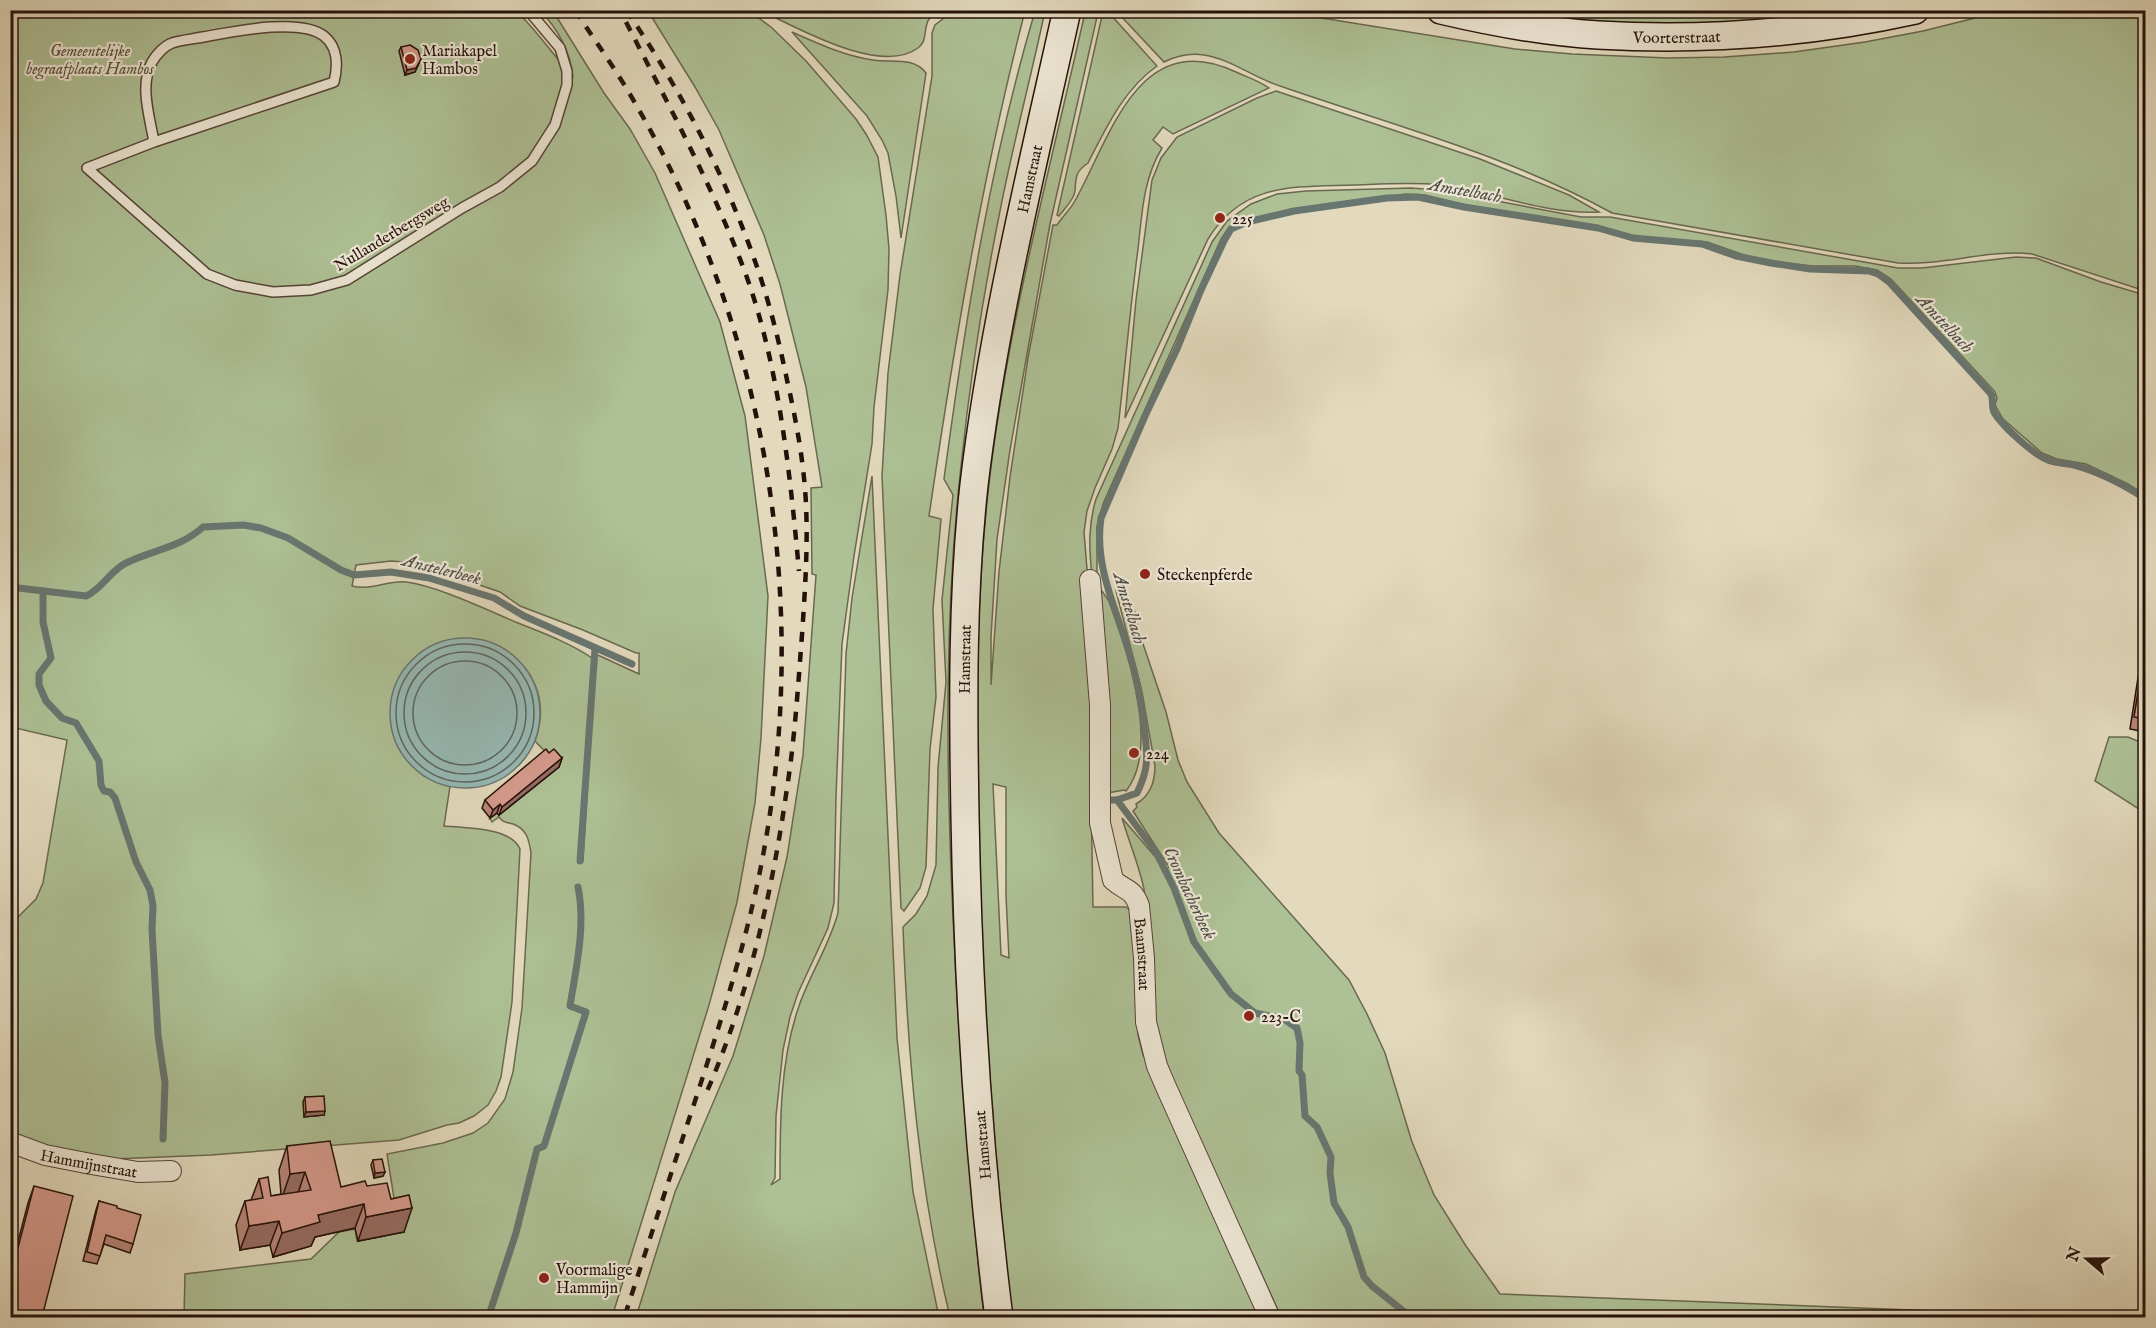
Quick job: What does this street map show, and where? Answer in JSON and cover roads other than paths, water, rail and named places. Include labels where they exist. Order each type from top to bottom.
[{"type":"main road","name":"Hamstraat","points":[[999,1317],[980,1126],[970,980],[964,753],[965,613],[974,486],[994,346],[1067,10]]},
{"type":"main road","name":"Voorterstraat","points":[[1441,10],[1523,26],[1596,35],[1656,37],[1805,29],[1873,20],[1915,10]]},
{"type":"street","name":"Baamstraat","points":[[1090,580],[1100,705],[1100,823],[1113,880],[1136,897],[1139,906],[1149,1039],[1166,1087],[1270,1317]]},
{"type":"street","name":"Hammijnstraat","points":[[10,1142],[45,1155],[91,1164],[138,1172],[171,1171]]},
{"type":"lane","name":"Nullanderbergsweg","points":[[154,142],[148,107],[147,72],[153,59],[170,43],[257,27],[302,28],[323,35],[334,47],[338,68],[334,82],[154,142],[87,168],[207,274],[235,285],[273,292],[311,290],[347,280],[500,187],[532,161],[555,125],[567,78],[560,48],[528,10]]},
{"type":"water","points":[[465,638],[494,644],[518,660],[534,684],[540,713],[534,742],[518,766],[494,782],[465,788],[436,782],[412,766],[396,742],[390,713],[396,684],[412,660],[436,644]]},
{"type":"waterway","name":"Amstelbach","points":[[1109,800],[1117,800],[1137,793],[1145,771],[1147,751],[1141,702],[1134,670],[1103,569],[1100,552],[1101,518],[1224,241],[1231,229],[1247,222],[1294,211],[1387,198],[1418,197],[1464,207],[1598,228],[1633,238],[1702,244],[1736,256],[1771,263],[1810,269],[1869,271],[1889,282],[1991,394],[1993,410],[1998,418],[2026,445],[2046,459],[2093,471],[2120,483],[2146,499]]},
{"type":"waterway","name":"Anstelerbeek","points":[[10,587],[86,596],[126,563],[185,540],[203,527],[243,525],[261,528],[288,538],[341,570],[354,575],[391,572],[429,578],[494,598],[524,616],[632,664]]},
{"type":"waterway","points":[[43,591],[43,622],[51,658],[39,674],[39,685],[46,701],[62,718],[76,723],[99,761],[101,785],[104,791],[110,792],[115,798],[136,862],[150,890],[153,906],[152,929],[158,1035],[165,1083],[163,1139]]},
{"type":"waterway","points":[[580,861],[595,649]]},
{"type":"waterway","name":"Crombacherbeek","points":[[1117,800],[1156,852],[1174,888],[1194,942],[1231,994],[1255,1013],[1284,1019],[1297,1028],[1300,1043],[1299,1071],[1302,1075],[1305,1116],[1317,1127],[1331,1157],[1330,1173],[1334,1203],[1348,1227],[1364,1277],[1412,1318]]},
{"type":"waterway","points":[[488,1318],[516,1233],[537,1149],[544,1146],[586,1012],[570,1006],[581,932],[578,887]]},
{"type":"railway","points":[[575,10],[635,103],[681,192],[719,284],[748,380],[768,478],[779,577],[781,677],[775,777],[759,876],[722,1018],[624,1318]]},
{"type":"railway","points":[[626,10],[683,101],[744,231],[765,292],[781,351],[796,426],[805,488],[807,520],[802,635],[792,750],[781,828],[766,906],[746,983],[705,1096]]},
{"type":"railway","points":[[626,22],[689,145],[718,208],[745,272],[757,308],[775,382],[792,496],[799,571]]},
{"type":"place","name":"Mariakapel Hambos","points":[[410,59]]},
{"type":"place","name":"225","points":[[1220,218]]},
{"type":"place","name":"Steckenpferde","points":[[1145,574]]},
{"type":"place","name":"224","points":[[1134,753]]},
{"type":"place","name":"223-C","points":[[1249,1016]]},
{"type":"place","name":"Voormalige Hammijn","points":[[544,1278]]},
{"type":"park label","name":"Gemeentelijke begraafplaats Hambos","points":[[90,59]]}]
